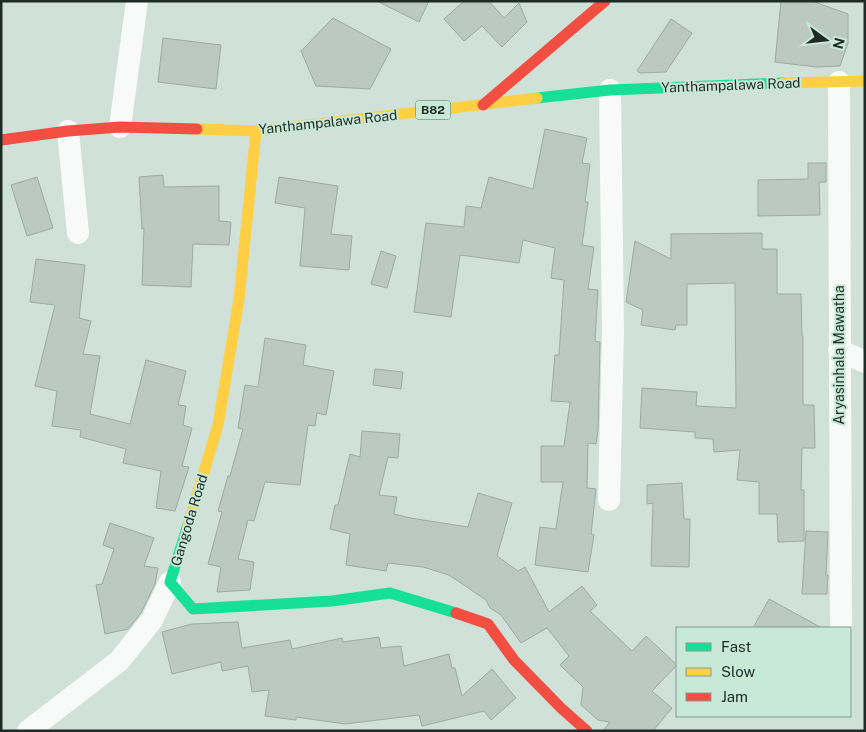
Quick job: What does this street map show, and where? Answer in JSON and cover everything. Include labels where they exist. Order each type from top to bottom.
[{"type":"street","points":[[120,127],[137,1]]},
{"type":"street","points":[[483,105],[605,1]]},
{"type":"street","name":"Yanthampalawa Road","points":[[1,140],[68,131],[120,127],[256,131],[610,90],[865,81]]},
{"type":"street","name":"Aryasinhala Mawatha","points":[[839,82],[841,627]]},
{"type":"street","points":[[609,500],[613,330],[610,90]]},
{"type":"street","points":[[68,131],[78,233]]},
{"type":"street","name":"Gangoda Road","points":[[256,131],[239,299],[218,425],[170,582],[193,609],[332,601],[390,593],[488,624],[514,660],[561,708],[587,731]]},
{"type":"street","points":[[839,350],[865,362]]},
{"type":"street","points":[[28,731],[119,661],[152,620],[170,582]]},
{"type":"building","points":[[377,1],[429,1],[419,22]]},
{"type":"building","points":[[464,1],[489,1],[504,18],[519,3],[527,22],[502,47],[482,26],[464,41],[444,19]]},
{"type":"building","points":[[781,1],[812,1],[848,14],[848,43],[840,66],[816,67],[775,62]]},
{"type":"building","points":[[333,18],[391,49],[370,89],[316,86],[301,51]]},
{"type":"building","points":[[671,19],[692,33],[666,72],[640,73],[637,71]]},
{"type":"building","points":[[163,38],[221,45],[216,89],[158,82]]},
{"type":"building","points":[[545,129],[587,138],[582,163],[590,164],[585,202],[588,202],[582,245],[594,247],[588,289],[598,290],[595,341],[600,342],[598,431],[596,444],[588,443],[587,488],[596,489],[591,534],[594,535],[588,572],[535,565],[540,527],[556,529],[563,482],[541,482],[541,446],[564,446],[570,402],[551,401],[555,355],[559,355],[564,280],[551,278],[555,248],[523,240],[519,263],[460,255],[451,317],[414,312],[426,223],[464,227],[466,206],[481,208],[489,177],[533,189]]},
{"type":"building","points":[[808,163],[826,163],[826,182],[819,182],[820,215],[758,216],[758,180],[808,179]]},
{"type":"building","points":[[163,175],[164,187],[219,186],[219,221],[231,222],[229,245],[193,244],[191,287],[142,285],[144,228],[142,229],[139,177]]},
{"type":"building","points":[[37,177],[53,228],[27,236],[11,185]]},
{"type":"building","points":[[279,177],[338,186],[331,234],[352,236],[349,270],[300,266],[305,208],[275,203]]},
{"type":"building","points":[[762,233],[762,249],[777,249],[777,294],[801,294],[803,405],[814,405],[815,448],[802,448],[801,490],[804,490],[804,541],[778,542],[777,514],[759,514],[759,482],[737,480],[740,450],[714,452],[713,439],[695,438],[695,432],[640,428],[642,388],[697,392],[696,406],[736,408],[735,283],[687,284],[687,325],[676,325],[675,330],[641,325],[643,310],[626,302],[635,241],[671,259],[671,234]]},
{"type":"building","points":[[381,251],[396,256],[387,288],[371,284]]},
{"type":"building","points":[[36,259],[85,265],[79,318],[91,321],[83,354],[100,356],[90,414],[130,424],[146,360],[186,371],[178,405],[186,406],[183,425],[192,428],[182,466],[189,467],[175,511],[156,508],[161,471],[123,463],[126,449],[80,437],[81,430],[52,426],[57,391],[35,386],[55,305],[30,302]]},
{"type":"building","points":[[265,338],[306,345],[303,365],[334,371],[326,415],[317,413],[315,426],[308,425],[300,485],[265,482],[254,521],[248,520],[238,559],[254,562],[250,590],[217,592],[221,567],[208,564],[222,512],[218,511],[243,429],[238,428],[245,385],[258,387]]},
{"type":"building","points":[[375,369],[403,372],[401,389],[373,385]]},
{"type":"building","points":[[362,431],[400,434],[398,458],[388,457],[379,495],[397,497],[394,514],[468,527],[478,493],[512,503],[497,556],[518,571],[525,567],[549,612],[582,586],[597,605],[590,611],[632,651],[646,636],[676,664],[652,691],[672,708],[653,731],[603,731],[610,722],[598,720],[581,705],[583,687],[560,665],[569,656],[547,628],[521,643],[501,615],[490,608],[486,600],[449,575],[423,567],[388,563],[386,571],[346,565],[350,534],[330,529],[335,505],[338,505],[350,454],[360,457]]},
{"type":"building","points":[[682,483],[684,519],[690,519],[689,567],[651,566],[653,503],[647,504],[647,485]]},
{"type":"building","points":[[110,523],[154,538],[144,566],[158,568],[155,584],[141,613],[128,629],[105,634],[96,585],[102,584],[114,549],[103,545]]},
{"type":"building","points":[[806,531],[828,532],[827,594],[802,594]]},
{"type":"building","points":[[769,599],[820,627],[754,627]]},
{"type":"building","points":[[238,622],[242,648],[290,640],[292,649],[342,638],[343,642],[379,637],[381,648],[401,646],[404,666],[449,654],[452,668],[455,668],[462,696],[492,669],[516,698],[491,720],[484,711],[422,726],[419,715],[345,724],[296,717],[296,720],[265,716],[269,690],[252,692],[248,666],[222,671],[221,662],[172,674],[162,632],[192,624]]},
{"type":"traffic: fast","points":[[537,98],[610,90],[783,83]]},
{"type":"traffic: fast","points":[[188,525],[170,582],[193,609],[332,601],[390,593],[456,613]]},
{"type":"traffic: slow","points":[[783,83],[865,81]]},
{"type":"traffic: slow","points":[[197,129],[256,131],[537,98]]},
{"type":"traffic: slow","points":[[188,525],[218,425],[239,299],[256,131]]},
{"type":"traffic: jam","points":[[483,105],[605,1]]},
{"type":"traffic: jam","points":[[1,140],[68,131],[120,127],[197,129]]},
{"type":"traffic: jam","points":[[456,613],[488,624],[514,660],[561,708],[587,731]]}]
